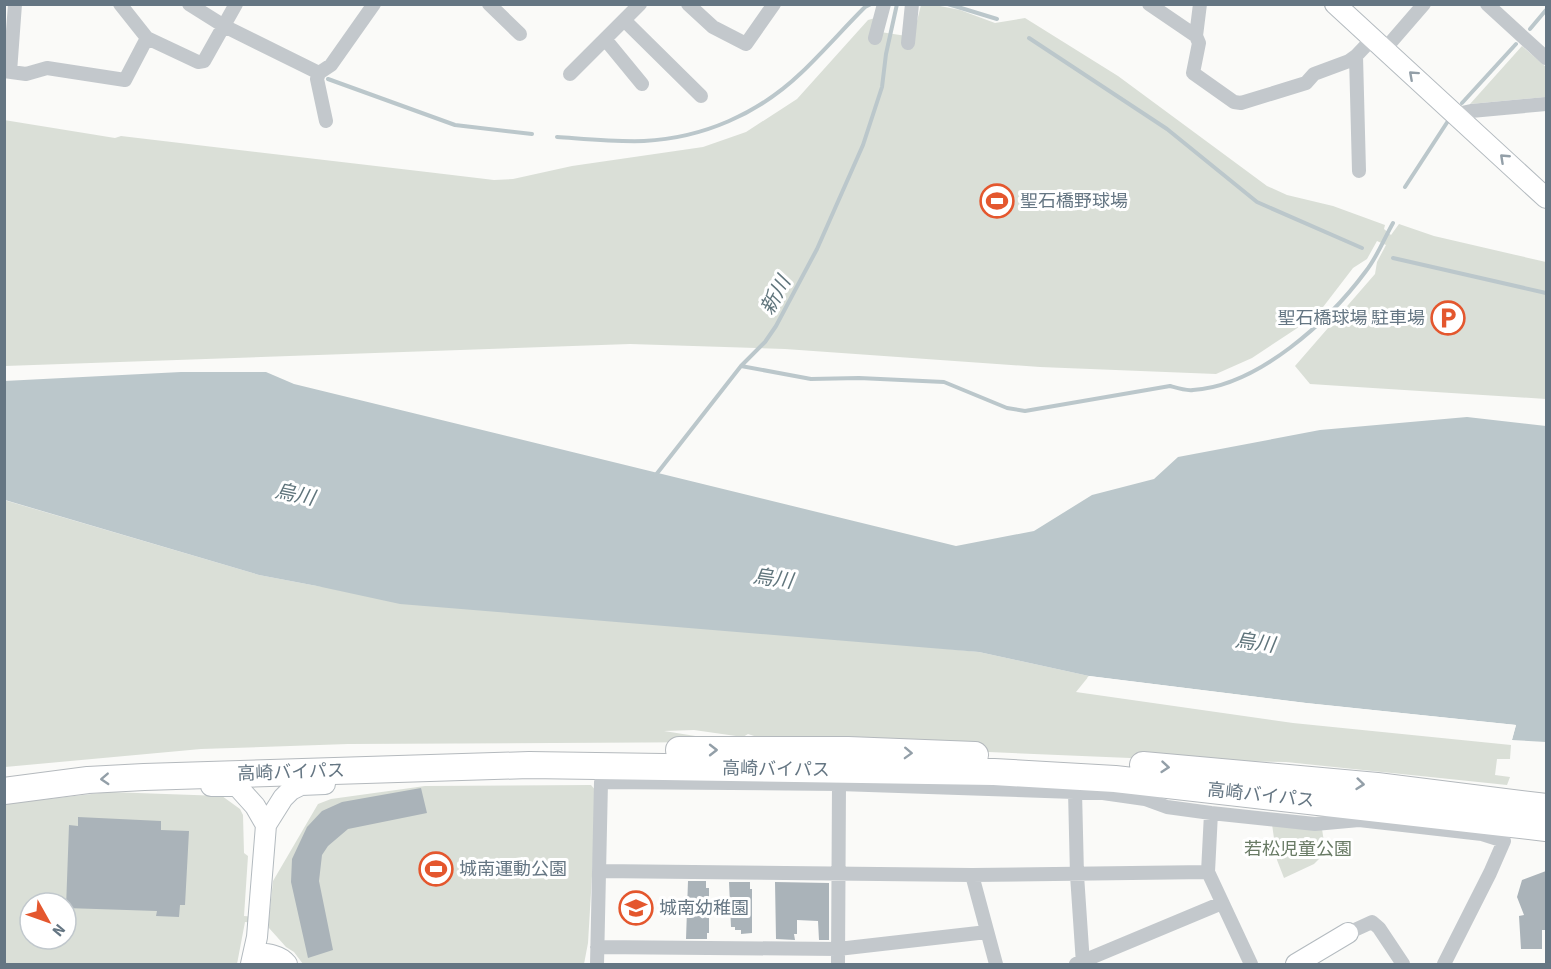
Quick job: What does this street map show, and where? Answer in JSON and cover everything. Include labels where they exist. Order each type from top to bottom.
[{"type":"highway","name":"高崎バイパス","points":[[4,774],[89,762],[389,752],[530,749],[848,750],[1046,759],[1209,770],[1377,786],[1546,807]]},
{"type":"highway","name":"高崎バイパス","points":[[4,791],[88,780],[144,777],[529,765],[994,772],[1115,779],[1546,828]]},
{"type":"highway","points":[[1145,799],[1166,795],[1200,802],[1317,813],[1338,813],[1372,807]]},
{"type":"street","points":[[15,4],[7,72],[26,74],[47,68],[125,80],[147,38]]},
{"type":"street","points":[[120,4],[147,38],[198,62],[204,61],[236,4]]},
{"type":"street","points":[[189,4],[224,26],[319,73]]},
{"type":"street","points":[[326,121],[317,79],[319,73],[331,65],[374,4]]},
{"type":"street","points":[[489,4],[520,34]]},
{"type":"street","points":[[570,74],[640,4]]},
{"type":"street","points":[[688,4],[713,27],[746,44],[774,4]]},
{"type":"street","points":[[875,38],[884,4]]},
{"type":"street","points":[[908,43],[912,4]]},
{"type":"street","points":[[1149,4],[1196,36]]},
{"type":"street","points":[[1200,4],[1196,36],[1199,43],[1193,73],[1233,102],[1241,103],[1306,83],[1314,74],[1349,61],[1379,44],[1424,4]]},
{"type":"street","points":[[1335,4],[1546,198]]},
{"type":"street","points":[[1487,4],[1546,58]]},
{"type":"street","points":[[624,20],[701,96]]},
{"type":"street","points":[[605,39],[642,84]]},
{"type":"street","points":[[1356,56],[1359,171]]},
{"type":"street","points":[[1457,114],[1546,104]]},
{"type":"street","points":[[287,964],[275,956],[252,959],[266,825],[283,798],[291,790],[301,785],[354,782],[382,777],[410,768]]},
{"type":"street","points":[[144,777],[190,785],[237,786],[255,806],[266,825]]},
{"type":"street","points":[[597,964],[601,782],[839,784],[1076,791],[1145,799],[1167,807],[1211,813],[1315,824],[1359,820],[1482,834],[1504,841],[1444,964]]},
{"type":"street","points":[[838,964],[839,784]]},
{"type":"street","points":[[1076,791],[1081,964],[1222,903]]},
{"type":"street","points":[[1211,813],[1208,872],[1251,964]]},
{"type":"street","points":[[598,871],[972,875],[1208,872]]},
{"type":"street","points":[[972,875],[996,964]]},
{"type":"street","points":[[1296,964],[1348,933],[1372,922],[1379,928],[1403,964]]},
{"type":"street","points":[[597,947],[838,949],[987,932]]},
{"type":"green space","points":[[921,5],[960,10],[995,23],[1025,18],[1118,76],[1267,186],[1287,195],[1333,206],[1385,225],[1384,229],[1391,235],[1399,224],[1434,236],[1546,262],[1546,399],[1310,384],[1295,366],[1375,274],[1377,262],[1386,245],[1377,241],[1367,259],[1353,268],[1320,311],[1308,321],[1252,358],[1216,374],[1040,367],[785,349],[630,344],[5,366],[4,120],[115,138],[121,136],[494,180],[513,179],[572,166],[703,147],[746,132],[797,99],[868,20],[875,18],[874,31],[913,37]]},
{"type":"green space","points":[[1522,46],[1546,67],[1546,97],[1470,104]]},
{"type":"green space","points":[[4,500],[259,575],[317,586],[979,652],[1089,676],[1076,692],[1293,723],[1511,745],[1510,759],[1497,759],[1495,775],[1510,777],[1507,785],[1286,762],[1202,761],[776,743],[748,734],[743,737],[694,730],[664,731],[733,742],[348,744],[201,749],[5,767]]},
{"type":"green space","name":"城南運動公園","points":[[591,785],[597,792],[588,943],[584,964],[303,964],[269,928],[269,924],[245,922],[237,964],[5,964],[4,804],[109,792],[222,796],[240,809],[243,815],[244,853],[248,856],[244,916],[269,918],[273,881],[318,804],[331,799],[425,786]]},
{"type":"green space","name":"若松児童公園","points":[[1272,824],[1322,829],[1326,855],[1314,864],[1284,878],[1277,860]]},
{"type":"water","name":"烏川","points":[[181,372],[266,372],[294,384],[956,546],[1034,531],[1092,495],[1154,479],[1178,457],[1320,430],[1467,417],[1546,426],[1546,742],[1512,740],[1516,725],[1306,703],[1089,676],[979,652],[400,604],[259,575],[5,500],[4,381]]},
{"type":"pier","points":[[1089,676],[1306,703],[1516,725],[1511,743],[1509,740],[1512,728],[1305,706],[1087,678]]},
{"type":"building","points":[[421,788],[427,813],[348,829],[328,846],[322,855],[319,881],[333,950],[308,958],[291,882],[292,859],[307,827],[322,811],[342,802]]},
{"type":"building","points":[[78,817],[161,821],[161,830],[189,831],[185,905],[180,905],[179,917],[156,916],[157,911],[78,908],[78,891],[67,891],[69,825],[78,826]]},
{"type":"building","points":[[1546,871],[1546,930],[1542,930],[1542,949],[1521,949],[1519,916],[1524,915],[1517,897],[1522,880]]},
{"type":"building","points":[[688,881],[706,881],[706,888],[709,888],[707,939],[686,939]]},
{"type":"building","points":[[729,882],[750,882],[752,933],[741,934],[741,930],[731,927]]},
{"type":"building","points":[[775,882],[829,883],[829,940],[819,940],[818,921],[797,920],[795,940],[776,939]]},
{"type":"waterway","points":[[557,137],[611,141],[666,139],[708,129],[728,121],[748,112],[784,88],[865,7],[871,4]]},
{"type":"waterway","name":"新川","points":[[655,476],[741,366],[765,342],[817,249],[863,145],[882,87],[886,54],[897,4]]},
{"type":"waterway","points":[[948,4],[997,19]]},
{"type":"waterway","points":[[1530,29],[1546,10]]},
{"type":"waterway","points":[[1029,38],[1167,129],[1257,202],[1362,248]]},
{"type":"waterway","points":[[1462,103],[1516,44]]},
{"type":"waterway","points":[[328,79],[455,125],[532,134]]},
{"type":"waterway","points":[[1405,187],[1448,121]]},
{"type":"waterway","points":[[741,366],[811,379],[859,378],[944,382],[1007,408],[1025,411],[1170,386],[1190,390],[1218,386],[1267,364],[1312,330],[1366,271],[1393,223]]},
{"type":"waterway","points":[[1393,258],[1546,293]]},
{"type":"place","name":"聖石橋野球場","points":[[997,201]]},
{"type":"place","name":"聖石橋球場 駐車場","points":[[1448,318]]},
{"type":"place","name":"城南運動公園","points":[[436,869]]},
{"type":"place","name":"城南幼稚園","points":[[636,908]]}]
